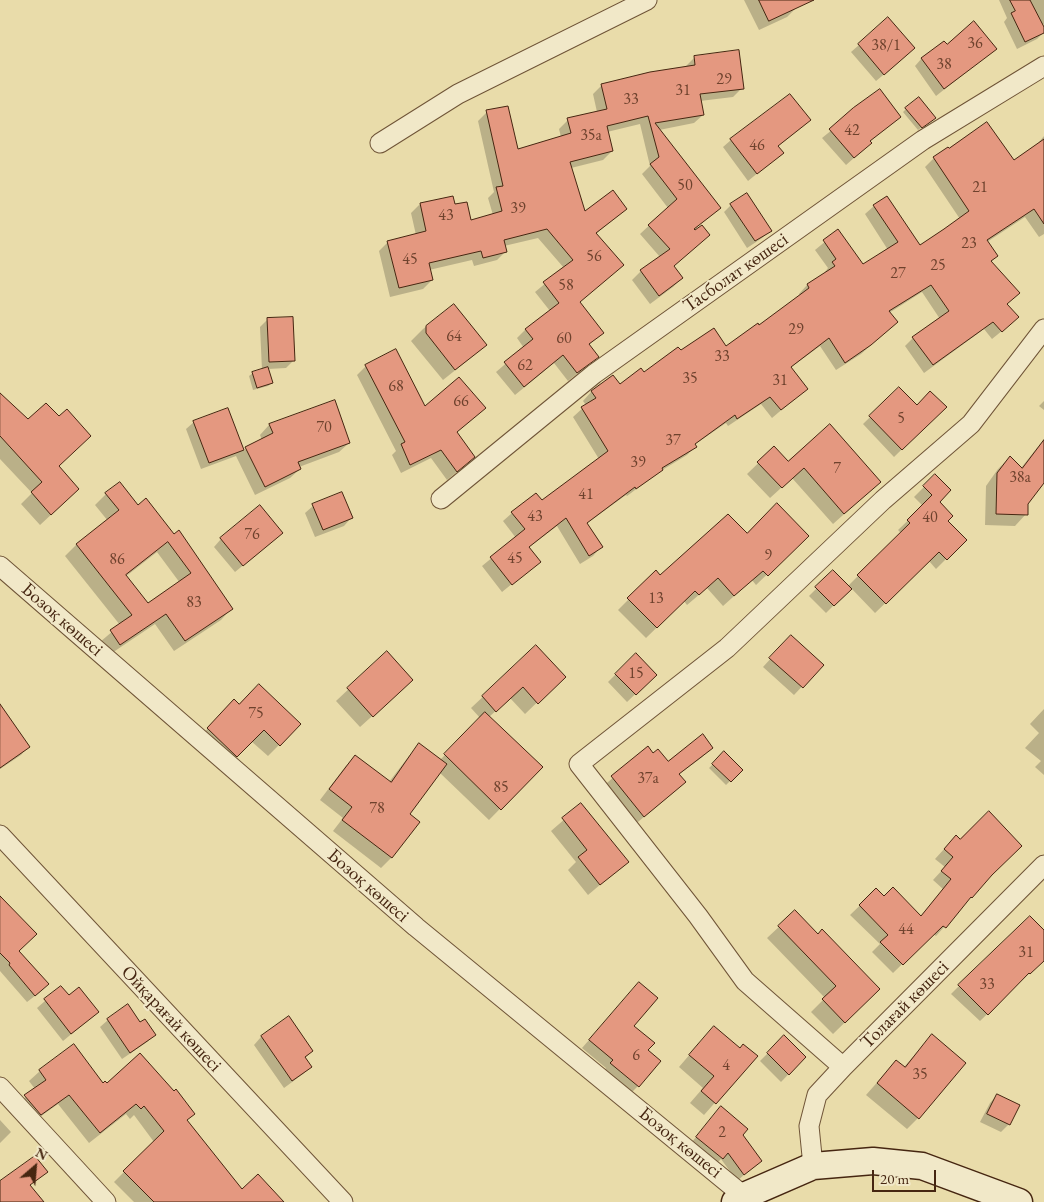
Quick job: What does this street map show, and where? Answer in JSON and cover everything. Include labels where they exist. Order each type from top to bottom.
[{"type":"street","points":[[380,143],[458,94],[647,0]]},
{"type":"street","name":"Тасболат көшесі","points":[[441,500],[602,368],[923,140],[1044,66]]},
{"type":"street","points":[[843,1067],[745,981],[698,916],[579,764],[727,648],[883,500],[971,424],[1044,329]]},
{"type":"street","name":"Бозоқ көшесі","points":[[0,566],[416,928],[740,1199]]},
{"type":"street","name":"Ойқарағай көшесі","points":[[0,835],[343,1202]]},
{"type":"street","name":"Толағай көшесі","points":[[813,1166],[809,1126],[817,1095],[1044,866]]},
{"type":"street","points":[[0,1087],[106,1202]]},
{"type":"street","points":[[740,1199],[813,1166],[873,1161],[922,1166],[1019,1202]]},
{"type":"building","points":[[759,0],[814,0],[769,21]]},
{"type":"building","points":[[1010,0],[1030,0],[1044,27],[1044,33],[1025,42],[1011,13],[1015,11]]},
{"type":"building","points":[[888,17],[915,48],[884,75],[858,44]]},
{"type":"building","points":[[974,21],[997,49],[944,89],[921,58],[944,41],[947,44]]},
{"type":"building","points":[[739,50],[744,89],[700,94],[704,115],[655,123],[721,208],[694,229],[702,225],[710,235],[674,266],[683,278],[659,296],[640,270],[670,249],[648,225],[677,199],[650,164],[659,157],[648,116],[607,126],[613,151],[570,162],[585,211],[613,190],[627,209],[596,233],[624,265],[580,302],[604,333],[589,344],[599,357],[577,373],[563,355],[524,387],[504,362],[533,339],[525,329],[559,303],[543,282],[573,260],[547,229],[504,240],[507,252],[483,258],[481,251],[429,263],[433,280],[399,288],[387,241],[426,231],[420,203],[453,196],[455,204],[467,202],[471,220],[502,211],[496,187],[503,186],[486,110],[508,106],[518,149],[571,133],[567,118],[607,109],[601,84],[650,72],[695,65],[694,56]]},
{"type":"building","points":[[880,89],[901,117],[870,141],[872,143],[854,158],[829,129],[853,108]]},
{"type":"building","points":[[790,94],[811,120],[778,146],[784,153],[757,174],[730,139]]},
{"type":"building","points":[[919,97],[936,118],[922,128],[905,108]]},
{"type":"building","points":[[987,122],[1014,160],[1044,139],[1044,224],[1034,209],[987,240],[998,256],[991,261],[1020,293],[1007,304],[1019,317],[1002,332],[993,322],[933,365],[912,337],[949,311],[931,285],[889,311],[898,322],[871,345],[845,363],[829,338],[791,367],[808,389],[781,410],[770,397],[737,419],[735,415],[695,444],[697,447],[662,468],[663,470],[636,489],[635,487],[587,523],[603,547],[589,556],[566,518],[529,547],[541,562],[512,585],[490,557],[525,529],[511,512],[536,493],[542,500],[608,451],[581,407],[596,398],[591,391],[613,375],[620,384],[641,368],[644,372],[678,347],[681,350],[714,328],[726,346],[758,323],[759,325],[809,288],[807,284],[835,266],[832,262],[836,259],[823,240],[838,229],[863,264],[898,242],[873,205],[887,196],[920,245],[944,229],[969,211],[933,157]]},
{"type":"building","points":[[747,193],[772,231],[755,241],[730,204]]},
{"type":"building","points":[[454,304],[487,345],[455,370],[426,333],[426,326]]},
{"type":"building","points":[[293,317],[295,361],[269,362],[267,318]]},
{"type":"building","points":[[396,349],[425,406],[459,377],[486,408],[457,432],[475,457],[457,472],[441,450],[410,465],[401,444],[405,442],[365,365]]},
{"type":"building","points":[[268,367],[273,383],[257,388],[252,372]]},
{"type":"building","points":[[899,387],[917,405],[930,391],[947,407],[902,450],[869,416]]},
{"type":"building","points":[[0,393],[28,419],[46,403],[59,416],[67,409],[91,436],[59,466],[79,489],[51,515],[31,492],[42,482],[0,436]]},
{"type":"building","points":[[335,400],[350,443],[298,462],[301,469],[265,487],[245,447],[273,433],[269,424]]},
{"type":"building","points":[[228,408],[244,450],[209,463],[193,421]]},
{"type":"building","points":[[830,424],[881,482],[844,514],[804,468],[782,488],[757,462],[774,446],[788,461]]},
{"type":"building","points":[[1044,440],[1044,483],[1028,504],[1028,515],[996,514],[997,473],[1010,456],[1022,468]]},
{"type":"building","points":[[935,474],[951,490],[940,502],[953,516],[948,521],[967,540],[947,560],[939,552],[886,604],[857,575],[910,523],[907,520],[932,495],[923,486]]},
{"type":"building","points":[[120,482],[138,505],[146,498],[174,534],[179,530],[233,609],[185,641],[166,614],[120,645],[110,630],[132,615],[76,544],[119,510],[105,493]],"holes":[[[168,542],[191,573],[148,603],[126,575]]]},
{"type":"building","points":[[342,492],[353,518],[323,530],[312,504]]},
{"type":"building","points":[[777,503],[809,536],[768,576],[763,571],[734,596],[718,578],[699,595],[695,591],[657,628],[627,598],[656,570],[660,575],[728,514],[747,533]]},
{"type":"building","points":[[260,505],[283,533],[243,566],[220,538]]},
{"type":"building","points":[[833,570],[852,589],[834,606],[815,587]]},
{"type":"building","points":[[791,635],[824,665],[803,688],[769,658]]},
{"type":"building","points":[[536,645],[566,677],[538,704],[523,687],[496,712],[482,696]]},
{"type":"building","points":[[387,651],[413,680],[373,717],[347,688]]},
{"type":"building","points":[[636,653],[657,675],[636,695],[615,674]]},
{"type":"building","points":[[259,684],[301,724],[280,746],[264,730],[237,757],[207,728],[234,699],[239,704]]},
{"type":"building","points":[[0,704],[30,747],[0,768]]},
{"type":"building","points":[[485,712],[543,767],[501,810],[444,754]]},
{"type":"building","points":[[703,734],[713,748],[679,774],[686,782],[644,817],[611,776],[648,746],[653,753],[658,749],[668,761]]},
{"type":"building","points":[[419,743],[447,764],[410,814],[420,822],[392,858],[342,820],[352,807],[329,789],[355,755],[391,782]]},
{"type":"building","points":[[724,751],[743,770],[731,782],[712,764]]},
{"type":"building","points":[[581,803],[629,862],[600,885],[578,857],[587,850],[562,818]]},
{"type":"building","points":[[989,811],[1022,846],[971,897],[946,928],[943,926],[903,965],[880,942],[888,935],[859,905],[876,888],[884,896],[893,887],[921,916],[951,879],[941,871],[953,857],[944,849],[956,835],[960,839]]},
{"type":"building","points":[[0,896],[37,934],[19,951],[49,984],[35,996],[0,953]]},
{"type":"building","points":[[795,910],[818,934],[822,929],[880,989],[845,1023],[822,999],[836,986],[778,926]]},
{"type":"building","points":[[1030,916],[1044,930],[1044,961],[1029,973],[988,1015],[958,985]]},
{"type":"building","points":[[639,982],[658,998],[634,1026],[655,1043],[648,1050],[661,1061],[639,1087],[610,1063],[613,1060],[589,1040]]},
{"type":"building","points":[[61,986],[69,995],[79,987],[99,1012],[71,1034],[44,999]]},
{"type":"building","points":[[128,1004],[140,1022],[145,1019],[156,1035],[130,1053],[107,1019]]},
{"type":"building","points":[[289,1016],[313,1051],[305,1057],[312,1067],[292,1081],[261,1036]]},
{"type":"building","points":[[714,1026],[740,1048],[743,1044],[758,1056],[716,1104],[701,1091],[714,1076],[689,1055]]},
{"type":"building","points":[[932,1034],[966,1063],[919,1119],[877,1083],[896,1060],[905,1067]]},
{"type":"building","points":[[784,1035],[806,1057],[789,1075],[767,1053]]},
{"type":"building","points":[[74,1044],[103,1083],[105,1081],[107,1083],[140,1053],[174,1091],[176,1089],[195,1114],[187,1120],[242,1189],[258,1174],[284,1202],[154,1202],[123,1171],[164,1131],[144,1106],[141,1109],[136,1104],[100,1133],[69,1095],[41,1115],[24,1095],[46,1080],[39,1070]]},
{"type":"building","points":[[997,1094],[1020,1105],[1010,1125],[987,1114]]},
{"type":"building","points":[[721,1106],[748,1129],[743,1135],[762,1161],[744,1175],[728,1153],[723,1159],[696,1137]]},
{"type":"building","points":[[35,1156],[48,1172],[30,1185],[44,1202],[0,1202],[0,1181]]}]
